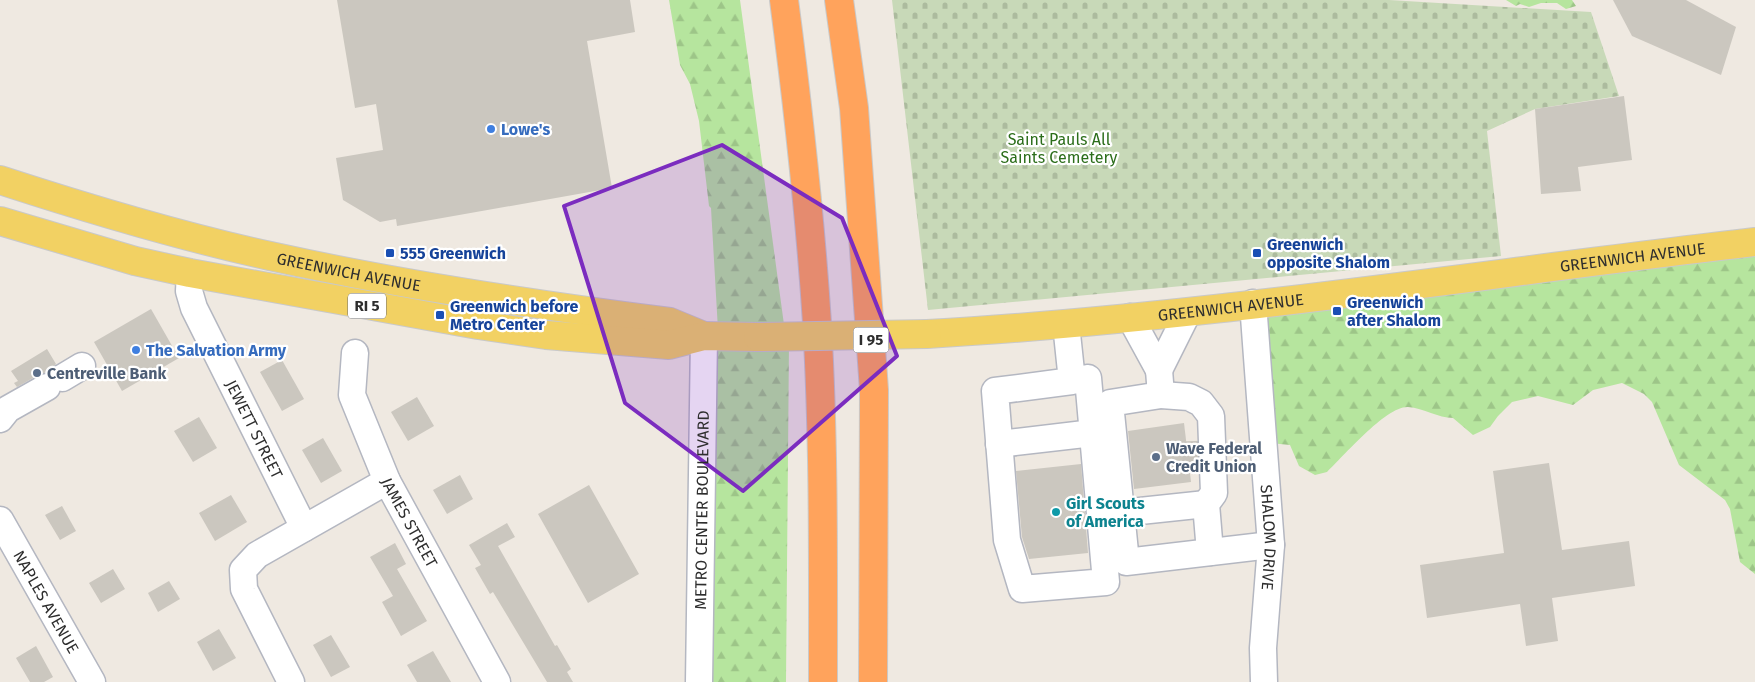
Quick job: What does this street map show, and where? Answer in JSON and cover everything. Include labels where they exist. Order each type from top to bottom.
[{"type":"highway","points":[[784,0],[800,126],[817,325],[822,461],[823,682]]},
{"type":"highway","name":"I 95","points":[[839,0],[854,108],[874,390],[873,682]]},
{"type":"main road","name":"GREENWICH AVENUE","points":[[0,180],[197,238],[269,256],[385,279],[670,322],[704,336]]},
{"type":"main road","name":"GREENWICH AVENUE","points":[[0,222],[135,261],[190,273],[546,335],[669,345],[704,336],[928,334],[1066,324],[1188,312],[1755,242]]},
{"type":"main road","points":[[190,273],[197,238]]},
{"type":"street","name":"JEWETT STREET","points":[[190,273],[190,291],[194,308],[304,528]]},
{"type":"street","name":"SHALOM DRIVE","points":[[1253,303],[1272,546],[1263,648],[1264,682]]},
{"type":"street","points":[[1160,370],[1188,312]]},
{"type":"street","points":[[1130,317],[1160,370],[1161,396]]},
{"type":"street","points":[[1066,324],[1072,381]]},
{"type":"street","name":"METRO CENTER BOULEVARD","points":[[699,682],[704,336]]},
{"type":"street","name":"JAMES STREET","points":[[355,353],[352,395],[387,481],[497,682]]},
{"type":"street","points":[[0,419],[8,409],[64,377]]},
{"type":"street","points":[[1088,378],[1093,433],[1106,582],[1022,589],[1007,540],[995,391],[1088,378]]},
{"type":"street","points":[[1210,552],[1212,416],[1201,403],[1188,397],[1161,396],[1110,403],[1126,562],[1272,546]]},
{"type":"street","points":[[1195,442],[1195,432],[1212,422]]},
{"type":"street","points":[[999,444],[1093,433]]},
{"type":"street","points":[[1196,471],[1196,482],[1210,499]]},
{"type":"street","points":[[292,682],[244,589],[243,570],[257,555],[387,481]]},
{"type":"street","points":[[1121,513],[1210,499]]},
{"type":"street","name":"NAPLES AVENUE","points":[[0,520],[92,682]]},
{"type":"highlighted area","points":[[722,145],[842,218],[897,356],[743,491],[625,403],[564,206]]},
{"type":"green space","points":[[669,0],[740,0],[785,332],[789,342],[786,682],[699,682],[700,558],[718,330],[711,208],[709,206],[699,121],[690,84],[680,65]]},
{"type":"green space","name":"Saint Pauls All Saints Cemetery","points":[[892,0],[1389,0],[1591,12],[1619,96],[1535,109],[1487,131],[1501,256],[928,310]]},
{"type":"green space","points":[[1506,0],[1572,0],[1576,6],[1566,9],[1557,3],[1541,3],[1529,7],[1520,4],[1516,6]]},
{"type":"green space","points":[[1755,240],[1755,574],[1740,562],[1730,509],[1725,500],[1679,465],[1652,402],[1644,394],[1622,383],[1593,390],[1573,405],[1538,396],[1512,402],[1490,427],[1473,435],[1453,418],[1408,407],[1399,409],[1377,423],[1327,472],[1315,475],[1299,466],[1290,445],[1259,442],[1259,301]]},
{"type":"building","name":"Lowe's","points":[[337,0],[630,0],[635,32],[587,41],[612,188],[397,226],[396,219],[380,222],[343,200],[336,158],[383,150],[376,104],[355,108]]},
{"type":"building","points":[[1613,0],[1686,0],[1736,27],[1721,75],[1632,36]]},
{"type":"building","points":[[1624,96],[1632,160],[1578,167],[1581,191],[1541,194],[1535,109]]},
{"type":"building","name":"The Salvation Army","points":[[151,309],[179,358],[122,391],[94,342]]},
{"type":"building","points":[[47,349],[56,364],[48,372],[40,374],[17,387],[14,383],[18,381],[11,371]]},
{"type":"building","points":[[282,360],[304,399],[282,411],[260,372]]},
{"type":"building","points":[[417,397],[434,426],[408,441],[391,412]]},
{"type":"building","points":[[199,417],[217,448],[193,462],[174,431]]},
{"type":"building","name":"Wave Federal Credit Union","points":[[1184,423],[1191,482],[1134,489],[1128,431]]},
{"type":"building","points":[[323,438],[342,471],[321,483],[302,450]]},
{"type":"building","points":[[1549,463],[1562,550],[1629,541],[1635,586],[1552,598],[1558,641],[1526,646],[1520,604],[1427,618],[1420,565],[1504,553],[1493,471]]},
{"type":"building","name":"Girl Scouts of America","points":[[1081,464],[1088,553],[1029,559],[1022,537],[1016,471]]},
{"type":"building","points":[[460,475],[473,499],[447,514],[433,490]]},
{"type":"building","points":[[589,485],[639,574],[588,603],[538,514]]},
{"type":"building","points":[[231,495],[247,522],[215,541],[199,513]]},
{"type":"building","points":[[62,506],[76,531],[60,540],[45,515]]},
{"type":"building","points":[[507,523],[515,537],[498,546],[555,646],[557,645],[571,669],[567,672],[573,682],[547,682],[493,592],[490,594],[475,568],[481,565],[469,545]]},
{"type":"building","points":[[395,543],[406,564],[397,569],[427,621],[401,636],[382,602],[393,596],[370,557]]},
{"type":"building","points":[[113,569],[125,589],[101,603],[89,583]]},
{"type":"building","points":[[169,581],[180,599],[158,612],[148,593]]},
{"type":"building","points":[[219,629],[236,658],[213,671],[197,642]]},
{"type":"building","points":[[331,635],[350,667],[331,677],[313,645]]},
{"type":"building","points":[[36,646],[53,677],[44,682],[30,682],[16,658]]},
{"type":"building","points":[[433,651],[451,682],[417,682],[407,665]]},
{"type":"tunnel","points":[[1195,441],[1196,471]]},
{"type":"place","name":"Lowe's","points":[[491,129]]},
{"type":"place","name":"555 Greenwich","points":[[390,253]]},
{"type":"place","name":"Greenwich opposite Shalom","points":[[1257,253]]},
{"type":"place","name":"Greenwich after Shalom","points":[[1337,311]]},
{"type":"place","name":"Greenwich before Metro Center","points":[[440,315]]},
{"type":"place","name":"The Salvation Army","points":[[136,350]]},
{"type":"place","name":"Centreville Bank","points":[[37,373]]},
{"type":"place","name":"Wave Federal Credit Union","points":[[1156,457]]},
{"type":"place","name":"Girl Scouts of America","points":[[1056,512]]}]
